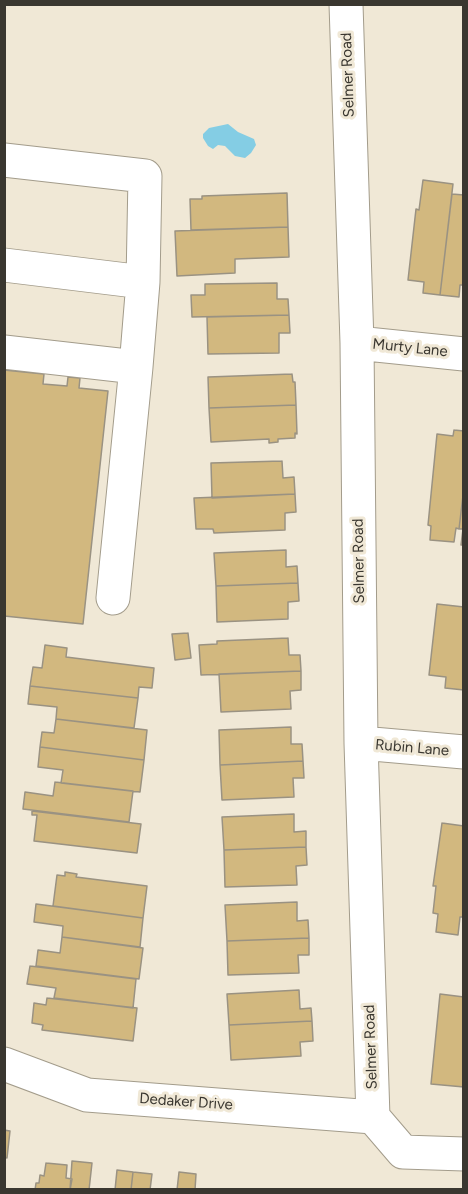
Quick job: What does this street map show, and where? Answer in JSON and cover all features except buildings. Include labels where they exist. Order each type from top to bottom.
[{"type":"street","name":"Selmer Road","points":[[346,4],[357,343],[362,743],[373,1117]]},
{"type":"street","points":[[4,160],[145,176],[143,282],[113,598]]},
{"type":"street","points":[[4,266],[143,282]]},
{"type":"street","name":"Murty Lane","points":[[357,343],[464,354]]},
{"type":"street","points":[[4,352],[136,367]]},
{"type":"street","name":"Rubin Lane","points":[[362,743],[464,752]]},
{"type":"street","name":"Dedaker Drive","points":[[4,1064],[87,1095],[373,1117]]},
{"type":"street","points":[[373,1117],[403,1152],[464,1155]]},
{"type":"water","points":[[228,124],[238,132],[254,139],[256,145],[245,158],[235,156],[225,146],[218,145],[213,149],[203,138],[203,134],[209,128]]}]
